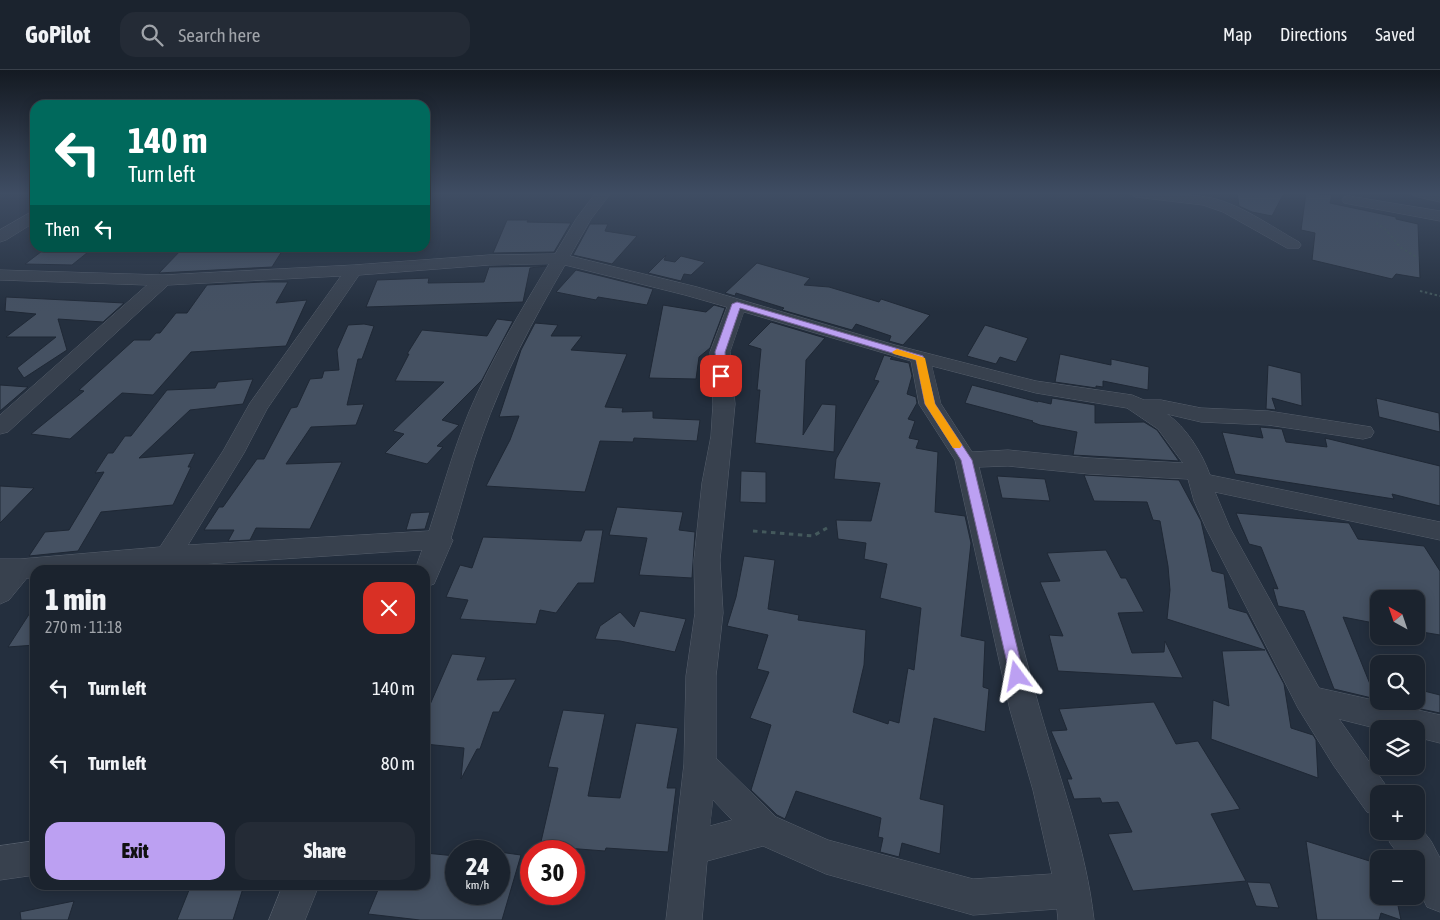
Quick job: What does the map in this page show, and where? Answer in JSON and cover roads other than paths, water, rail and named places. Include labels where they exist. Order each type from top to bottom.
[{"type":"street","points":[[430,565],[440,540],[462,460],[494,379],[529,311],[575,233]]},
{"type":"street","points":[[1271,233],[1293,245]]},
{"type":"street","points":[[0,275],[163,280],[498,260],[560,259],[737,304],[920,358],[1036,387],[1132,402],[1166,424],[1194,462],[1206,501],[1218,528],[1309,698],[1345,756],[1370,789]]},
{"type":"street","points":[[409,282],[410,276],[436,264]]},
{"type":"street","points":[[169,554],[233,453],[258,408],[354,270]]},
{"type":"street","points":[[0,428],[163,280]]},
{"type":"street","points":[[684,920],[700,764],[701,676],[709,613],[707,560],[723,412],[720,352],[737,304]]},
{"type":"street","points":[[700,764],[764,829],[826,857],[973,897],[1075,905],[1049,790],[1025,710],[966,460],[930,404],[920,358]]},
{"type":"street","points":[[1140,406],[1155,405],[1208,416],[1237,416],[1363,432]]},
{"type":"street","points":[[966,460],[1008,458],[1198,477],[1440,531]]},
{"type":"street","points":[[52,565],[169,554],[343,543],[440,540]]},
{"type":"street","points":[[0,593],[10,569],[30,567]]},
{"type":"street","points":[[1309,698],[1440,729]]},
{"type":"street","points":[[691,848],[764,829]]},
{"type":"street","points":[[1409,840],[1418,853],[1440,894]]},
{"type":"street","points":[[0,863],[30,859]]},
{"type":"street","points":[[287,920],[299,890]]}]
